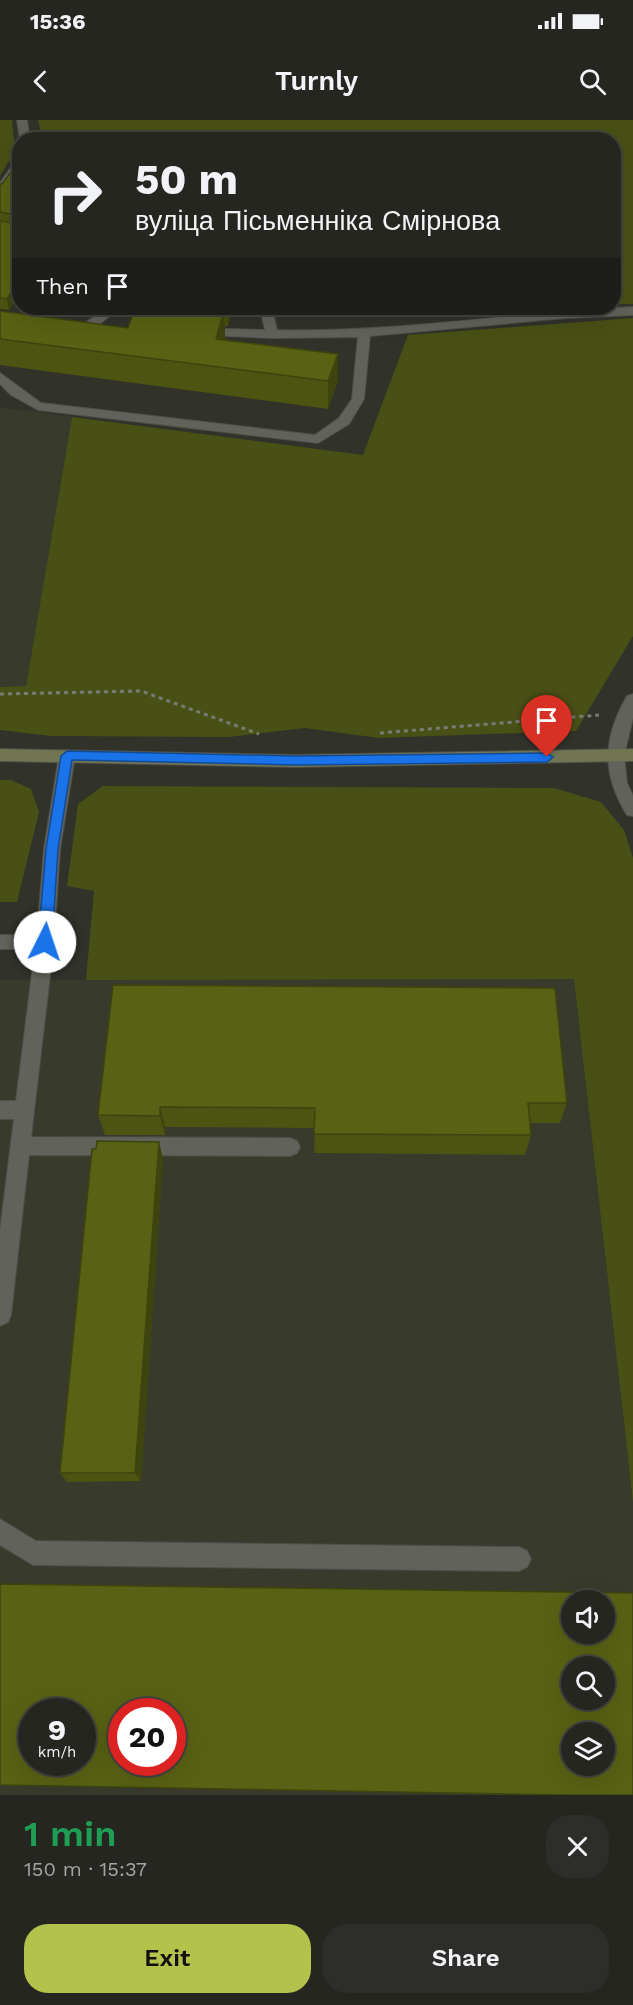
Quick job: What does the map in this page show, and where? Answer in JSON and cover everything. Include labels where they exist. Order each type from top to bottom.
[{"type":"main road","points":[[0,755],[296,761],[633,755]]},
{"type":"street","points":[[2,189],[12,174]]},
{"type":"street","points":[[101,315],[83,325],[112,327]]},
{"type":"street","points":[[268,315],[272,334]]},
{"type":"street","points":[[192,330],[272,334],[364,333],[547,315]]},
{"type":"street","points":[[0,377],[16,392],[38,406],[318,439],[344,421],[358,399],[364,333]]},
{"type":"street","points":[[630,706],[616,756],[621,794],[633,810]]},
{"type":"street","points":[[0,1315],[45,942],[52,849],[67,756]]},
{"type":"street","points":[[0,942],[45,942]]},
{"type":"street","points":[[0,1110],[25,1110]]},
{"type":"street","points":[[21,1146],[290,1146]]},
{"type":"street","points":[[0,1532],[33,1553],[519,1559]]},
{"type":"path","points":[[0,694],[141,691],[265,736]]},
{"type":"path","points":[[377,733],[630,706]]},
{"type":"shaded area","points":[[0,407],[72,417],[26,686],[0,687]]},
{"type":"shaded area","points":[[574,979],[633,1503],[633,1795],[0,1795],[0,980]]},
{"type":"green space","points":[[0,120],[12,120],[12,156],[0,176]]},
{"type":"green space","points":[[38,120],[633,120],[633,304],[621,304],[621,132],[41,132]]},
{"type":"green space","points":[[633,318],[633,636],[576,731],[379,738],[305,728],[229,737],[51,736],[0,730],[0,687],[26,686],[72,417],[363,455],[408,335]]},
{"type":"green space","points":[[0,780],[11,780],[31,789],[39,812],[17,902],[0,902]]},
{"type":"green space","points":[[103,786],[554,788],[601,802],[624,830],[633,858],[633,1503],[574,979],[86,980],[94,891],[67,886],[78,804]]},
{"type":"building","points":[[12,172],[12,214],[0,212],[0,184]]},
{"type":"building","points":[[0,221],[12,223],[12,291],[7,299],[0,298]]},
{"type":"building","points":[[0,311],[12,313],[12,315],[30,315],[128,328],[133,315],[223,315],[216,339],[338,354],[328,381],[0,339]]},
{"type":"building","points":[[113,985],[555,988],[567,1103],[528,1103],[531,1135],[314,1134],[315,1108],[160,1107],[160,1116],[98,1115]]},
{"type":"building","points":[[97,1141],[159,1142],[135,1473],[60,1473],[92,1149],[96,1149]]},
{"type":"building","points":[[0,1584],[561,1592],[561,1644],[615,1644],[615,1593],[633,1593],[633,1795],[0,1785]]},
{"type":"route","points":[[45,942],[52,849],[67,756],[296,761],[547,757]]}]
